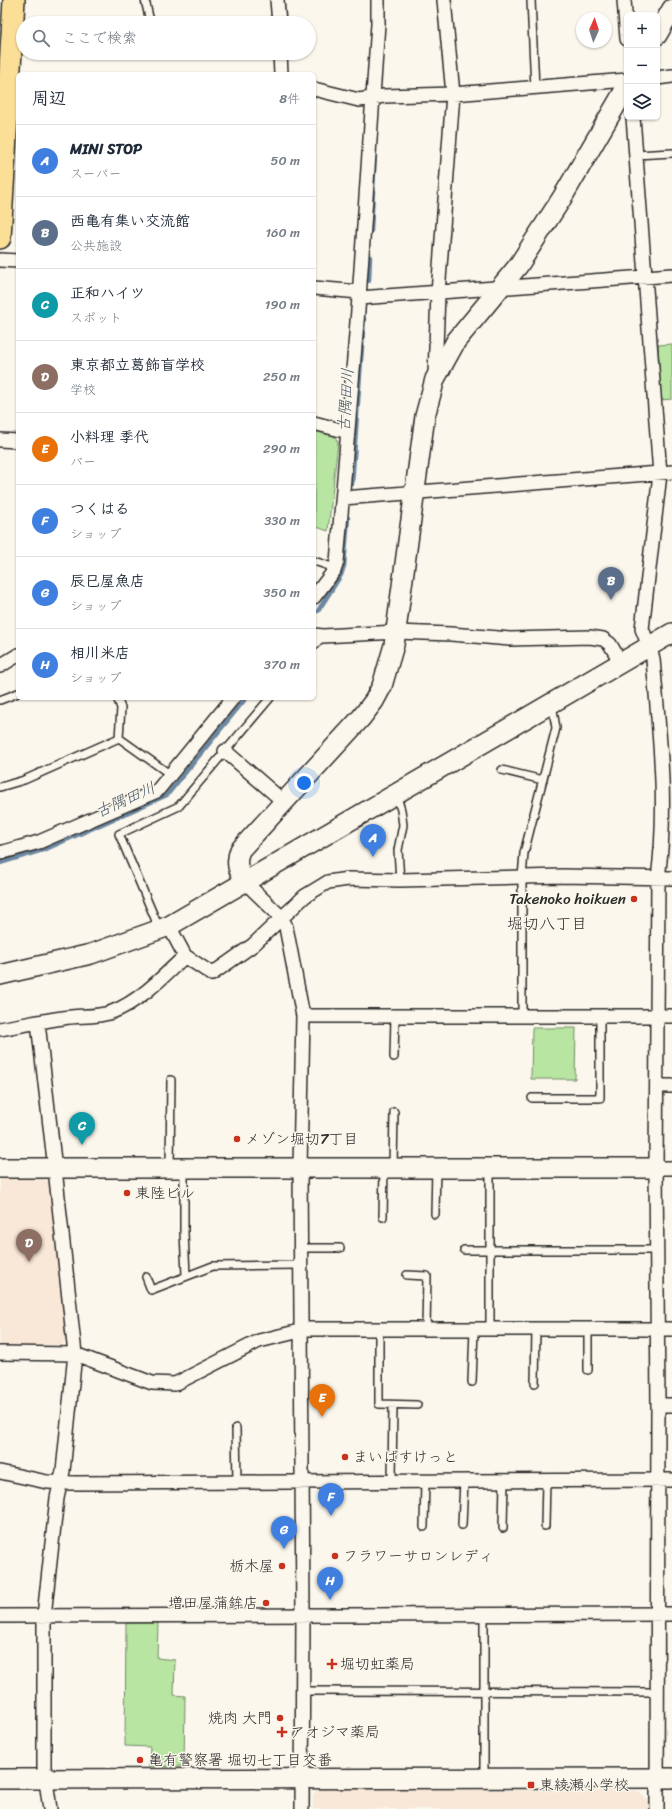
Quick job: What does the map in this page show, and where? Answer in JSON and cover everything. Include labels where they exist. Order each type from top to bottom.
[{"type":"main road","points":[[0,238],[1,186],[13,99],[14,0]]},
{"type":"street","points":[[277,0],[278,16]]},
{"type":"street","points":[[316,594],[338,562],[359,295],[378,24],[378,0]]},
{"type":"street","points":[[302,1809],[303,1615],[300,1168],[303,1016],[286,926],[282,918],[245,882],[238,870],[237,858],[240,850],[361,718],[374,701],[389,666],[396,632],[413,493],[425,416],[435,379],[438,293],[452,94],[444,0]]},
{"type":"street","points":[[624,0],[625,12]]},
{"type":"street","points":[[660,30],[672,9]]},
{"type":"street","points":[[280,60],[281,72]]},
{"type":"street","points":[[660,78],[672,76]]},
{"type":"street","points":[[316,89],[359,100],[384,96],[452,94],[624,80]]},
{"type":"street","points":[[435,379],[456,341],[499,287],[518,266],[562,198],[624,91]]},
{"type":"street","points":[[633,120],[644,278],[666,473],[642,629],[653,659],[663,788],[662,849],[658,878],[657,1016],[657,1086],[664,1168],[657,1250],[657,1692],[664,1778],[657,1809]]},
{"type":"street","points":[[0,260],[16,261]]},
{"type":"street","points":[[316,288],[359,295],[438,293],[499,287],[672,275]]},
{"type":"street","points":[[316,424],[348,432]]},
{"type":"street","points":[[0,440],[16,441]]},
{"type":"street","points":[[343,498],[666,473]]},
{"type":"street","points":[[317,639],[396,632],[451,634],[510,639],[590,637],[603,639],[610,644],[621,663]]},
{"type":"street","points":[[0,975],[90,954],[164,928],[672,633]]},
{"type":"street","points":[[0,666],[16,656]]},
{"type":"street","points":[[0,853],[39,842],[157,791],[231,700]]},
{"type":"street","points":[[225,751],[284,802]]},
{"type":"street","points":[[164,928],[184,956],[212,974],[253,946],[304,896],[328,882],[348,878],[400,880],[562,876],[672,878]]},
{"type":"street","points":[[0,1029],[64,1018],[93,1017],[112,1012],[160,980],[184,956]]},
{"type":"street","points":[[303,1016],[672,1016]]},
{"type":"street","points":[[38,1023],[75,1354],[75,1368],[57,1498],[44,1616],[44,1767],[50,1809]]},
{"type":"street","points":[[657,1086],[672,1086]]},
{"type":"street","points":[[0,1168],[664,1168]]},
{"type":"street","points":[[0,1353],[75,1354],[152,1383],[175,1384],[259,1341],[301,1330],[672,1329]]},
{"type":"street","points":[[658,1406],[672,1405]]},
{"type":"street","points":[[0,1472],[47,1482],[60,1483],[302,1483],[392,1480],[672,1480]]},
{"type":"street","points":[[0,1616],[672,1614]]},
{"type":"street","points":[[0,1779],[664,1778]]},
{"type":"lane","points":[[145,0],[149,16]]},
{"type":"lane","points":[[531,0],[535,88]]},
{"type":"lane","points":[[636,155],[672,153]]},
{"type":"lane","points":[[316,562],[335,568]]},
{"type":"lane","points":[[0,700],[16,694]]},
{"type":"lane","points":[[118,700],[121,708],[119,738]]},
{"type":"lane","points":[[164,928],[119,834],[179,806],[268,700]]},
{"type":"lane","points":[[522,1015],[522,877],[524,853],[556,728],[552,704]]},
{"type":"lane","points":[[119,738],[171,775]]},
{"type":"lane","points":[[0,787],[24,780],[119,738]]},
{"type":"lane","points":[[502,770],[543,780]]},
{"type":"lane","points":[[396,794],[401,810],[403,825],[398,850],[400,880]]},
{"type":"lane","points":[[532,1098],[600,1098],[600,1015]]},
{"type":"lane","points":[[394,1056],[395,1016]]},
{"type":"lane","points":[[171,1080],[177,1169],[184,1233],[186,1275]]},
{"type":"lane","points":[[383,1217],[394,1112]]},
{"type":"lane","points":[[435,1214],[436,1167]]},
{"type":"lane","points":[[490,1167],[490,1329]]},
{"type":"lane","points":[[300,1248],[340,1248]]},
{"type":"lane","points":[[464,1250],[657,1250]]},
{"type":"lane","points":[[146,1277],[151,1290],[186,1275],[214,1266],[301,1265]]},
{"type":"lane","points":[[407,1275],[428,1276],[426,1329]]},
{"type":"lane","points":[[379,1329],[379,1404],[417,1405]]},
{"type":"lane","points":[[536,1329],[536,1383]]},
{"type":"lane","points":[[588,1329],[588,1370]]},
{"type":"lane","points":[[472,1382],[474,1330]]},
{"type":"lane","points":[[392,1480],[393,1405]]},
{"type":"lane","points":[[236,1428],[238,1482]]},
{"type":"lane","points":[[424,1527],[425,1480]]},
{"type":"lane","points":[[462,1525],[464,1480]]},
{"type":"lane","points":[[503,1528],[504,1480]]},
{"type":"lane","points":[[545,1526],[546,1480]]},
{"type":"lane","points":[[484,1614],[484,1778]]},
{"type":"lane","points":[[303,1691],[657,1692]]},
{"type":"shaded area","points":[[43,1178],[50,1183],[66,1341],[61,1345],[0,1347],[0,1179]]},
{"type":"shaded area","points":[[318,1789],[637,1791],[649,1801],[649,1809],[313,1809],[313,1795]]},
{"type":"green space","points":[[672,344],[672,399],[661,400],[658,345]]},
{"type":"green space","points":[[316,432],[334,436],[338,442],[328,531],[316,527]]},
{"type":"green space","points":[[532,1028],[576,1028],[575,1079],[531,1079]]},
{"type":"green space","points":[[126,1623],[158,1623],[157,1658],[175,1660],[174,1695],[185,1696],[184,1766],[149,1767],[150,1747],[125,1746]]},
{"type":"waterway","name":"古隅田川","points":[[371,231],[375,153]]},
{"type":"waterway","name":"古隅田川","points":[[369,281],[370,257]]},
{"type":"waterway","name":"古隅田川","points":[[352,484],[364,319]]},
{"type":"waterway","name":"古隅田川","points":[[318,611],[341,575],[344,566],[348,518]]},
{"type":"waterway","name":"古隅田川","points":[[0,863],[46,849],[167,795],[244,700]]},
{"type":"place","name":"西亀有集い交流館","points":[[611,600]]},
{"type":"place","name":"MINI STOP","points":[[373,857]]},
{"type":"place","name":"Takenoko hoikuen","points":[[634,899]]},
{"type":"place","name":"メゾン堀切7丁目","points":[[237,1139]]},
{"type":"place","name":"正和ハイツ","points":[[82,1145]]},
{"type":"place","name":"東陸ビル","points":[[127,1193]]},
{"type":"place","name":"東京都立葛飾盲学校","points":[[29,1262]]},
{"type":"place","name":"小料理 季代","points":[[322,1417]]},
{"type":"place","name":"まいばすけっと","points":[[345,1457]]},
{"type":"place","name":"つくはる","points":[[331,1516]]},
{"type":"place","name":"辰巳屋魚店","points":[[284,1549]]},
{"type":"place","name":"フラワーサロンレディ","points":[[335,1556]]},
{"type":"place","name":"栃木屋","points":[[282,1566]]},
{"type":"place","name":"相川米店","points":[[330,1600]]},
{"type":"place","name":"増田屋蒲鉾店","points":[[266,1603]]},
{"type":"place","name":"堀切虹薬局","points":[[332,1664]]},
{"type":"place","name":"焼肉 大門","points":[[280,1718]]},
{"type":"place","name":"アオジマ薬局","points":[[282,1732]]},
{"type":"place","name":"亀有警察署 堀切七丁目交番","points":[[140,1760]]},
{"type":"place","name":"東綾瀬小学校","points":[[531,1785]]},
{"type":"district","name":"堀切八丁目","points":[[547,923]]}]
